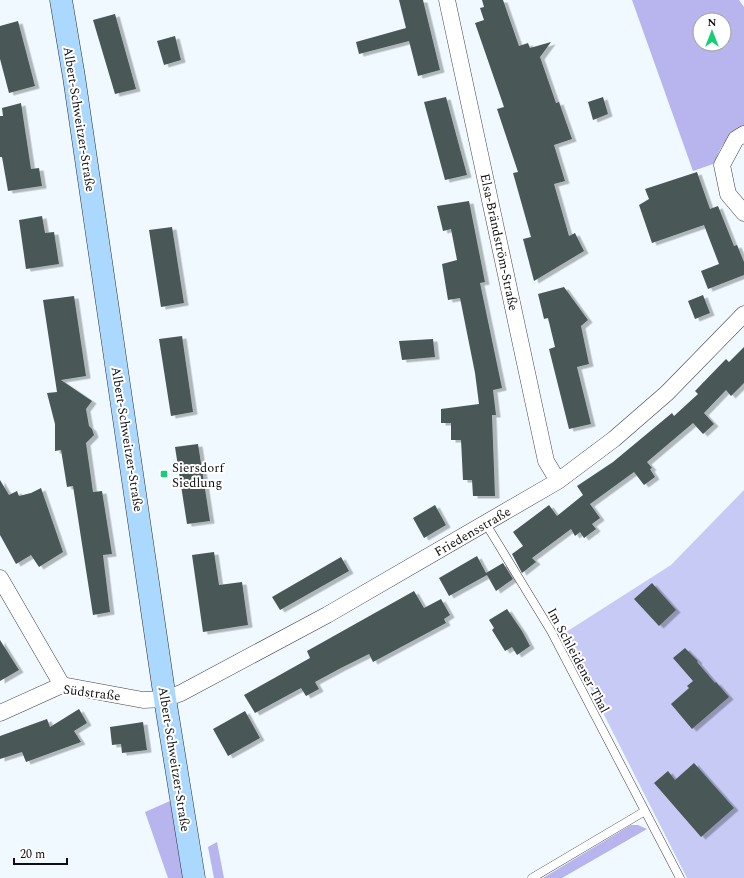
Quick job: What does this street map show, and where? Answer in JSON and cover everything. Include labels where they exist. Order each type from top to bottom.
[{"type":"main road","name":"Albert-Schweitzer-Straße","points":[[61,0],[74,77],[165,699],[194,878]]},
{"type":"street","name":"Elsa-Brändström-Straße","points":[[448,0],[546,461],[558,480]]},
{"type":"street","points":[[744,134],[736,139],[722,165],[728,194],[744,213]]},
{"type":"street","name":"Friedensstraße","points":[[165,699],[181,693],[327,615],[486,524],[558,480],[614,439],[661,398],[744,314]]},
{"type":"street","points":[[0,578],[62,685]]},
{"type":"street","name":"Südstraße","points":[[0,713],[62,685],[143,700],[165,699]]},
{"type":"lane","name":"Im Schleidener Thal","points":[[486,524],[551,631],[680,878]]},
{"type":"lane","points":[[532,878],[645,811]]},
{"type":"shaded area","points":[[632,0],[739,0],[744,7],[744,129],[729,139],[722,146],[717,156],[716,163],[693,171]]},
{"type":"shaded area","points":[[744,490],[744,878],[687,878],[563,634],[671,565]]},
{"type":"shaded area","points":[[170,801],[185,878],[168,878],[145,812]]},
{"type":"shaded area","points":[[631,825],[638,825],[647,829],[562,878],[543,878]]},
{"type":"shaded area","points":[[217,842],[224,878],[214,878],[208,847]]},
{"type":"building","points":[[399,0],[423,0],[440,70],[418,76],[409,41],[359,54],[356,42],[406,28]]},
{"type":"building","points":[[482,0],[503,0],[519,46],[528,43],[530,48],[551,42],[540,57],[556,103],[559,102],[572,139],[554,145],[565,181],[554,184],[569,236],[575,233],[584,251],[534,281],[523,239],[531,237],[513,173],[518,172],[497,109],[504,107],[475,23],[484,20],[480,8],[484,7]]},
{"type":"building","points":[[115,14],[136,89],[115,94],[93,20]]},
{"type":"building","points":[[18,21],[35,86],[9,93],[0,59],[0,26]]},
{"type":"building","points":[[175,36],[181,60],[164,65],[157,41]]},
{"type":"building","points":[[446,97],[467,175],[445,180],[424,102]]},
{"type":"building","points":[[603,97],[608,114],[593,120],[588,102]]},
{"type":"building","points":[[21,103],[31,169],[39,168],[42,186],[8,191],[2,157],[0,157],[0,116],[3,116],[2,108]]},
{"type":"building","points":[[697,172],[710,209],[718,206],[734,246],[737,245],[744,262],[744,275],[708,289],[701,271],[719,264],[704,225],[652,243],[639,205],[649,199],[645,189]]},
{"type":"building","points":[[469,201],[485,282],[480,283],[502,388],[493,390],[496,415],[492,415],[495,496],[473,496],[472,480],[463,480],[461,440],[451,440],[451,423],[441,423],[441,409],[479,404],[475,373],[460,298],[448,300],[442,264],[457,260],[451,229],[443,231],[437,206]]},
{"type":"building","points":[[42,216],[45,233],[54,232],[59,264],[26,269],[19,220]]},
{"type":"building","points":[[172,227],[184,303],[161,307],[149,230]]},
{"type":"building","points":[[564,287],[588,320],[581,326],[589,364],[577,367],[591,424],[569,429],[549,349],[555,347],[548,318],[544,319],[538,294]]},
{"type":"building","points":[[703,295],[710,313],[695,319],[688,301]]},
{"type":"building","points":[[74,296],[86,376],[61,380],[92,401],[86,409],[89,426],[94,435],[86,443],[93,492],[102,491],[112,554],[103,555],[110,612],[93,615],[73,486],[67,487],[61,450],[55,451],[55,424],[47,393],[57,392],[43,300]]},
{"type":"building","points":[[182,336],[193,412],[171,416],[159,339]]},
{"type":"building","points":[[433,339],[435,357],[402,360],[399,341]]},
{"type":"building","points":[[744,347],[744,383],[731,396],[726,390],[704,413],[714,424],[703,434],[693,423],[647,462],[652,468],[650,469],[655,477],[644,485],[634,472],[590,504],[600,518],[592,524],[596,529],[584,538],[580,532],[575,536],[571,529],[532,558],[536,562],[522,573],[512,554],[523,546],[513,532],[549,505],[557,516],[583,495],[577,486],[613,462],[672,413],[674,416],[698,394],[695,391],[726,359],[729,362]]},
{"type":"building","points":[[198,444],[210,521],[187,524],[175,447]]},
{"type":"building","points":[[0,480],[9,495],[17,491],[19,496],[31,493],[41,488],[63,552],[39,567],[31,555],[16,564],[0,535]]},
{"type":"building","points":[[435,505],[446,525],[424,538],[413,518]]},
{"type":"building","points":[[214,552],[219,585],[242,582],[248,625],[203,632],[192,555]]},
{"type":"building","points":[[477,556],[486,573],[503,563],[513,579],[496,591],[487,575],[449,596],[439,578]]},
{"type":"building","points":[[341,557],[349,571],[280,610],[272,597]]},
{"type":"building","points":[[652,583],[676,610],[659,626],[634,599]]},
{"type":"building","points":[[414,591],[424,608],[441,599],[450,615],[444,619],[446,623],[373,662],[369,654],[341,668],[315,682],[319,689],[306,696],[301,688],[255,713],[244,695],[310,658],[307,651]]},
{"type":"building","points":[[507,609],[530,646],[517,655],[512,647],[505,651],[492,630],[494,628],[489,620]]},
{"type":"building","points":[[0,640],[19,670],[0,681]]},
{"type":"building","points":[[685,648],[729,697],[692,729],[671,704],[689,688],[687,686],[693,681],[673,658]]},
{"type":"building","points":[[79,709],[87,723],[74,731],[81,742],[26,762],[22,752],[0,759],[0,736],[47,719],[50,727]]},
{"type":"building","points":[[245,711],[260,738],[228,756],[213,729]]},
{"type":"building","points":[[143,722],[147,750],[122,753],[121,744],[112,745],[110,727]]},
{"type":"building","points":[[694,763],[734,808],[701,837],[654,783],[668,771],[675,780]]},
{"type":"place","name":"Siersdorf Siedlung","points":[[164,474]]}]
